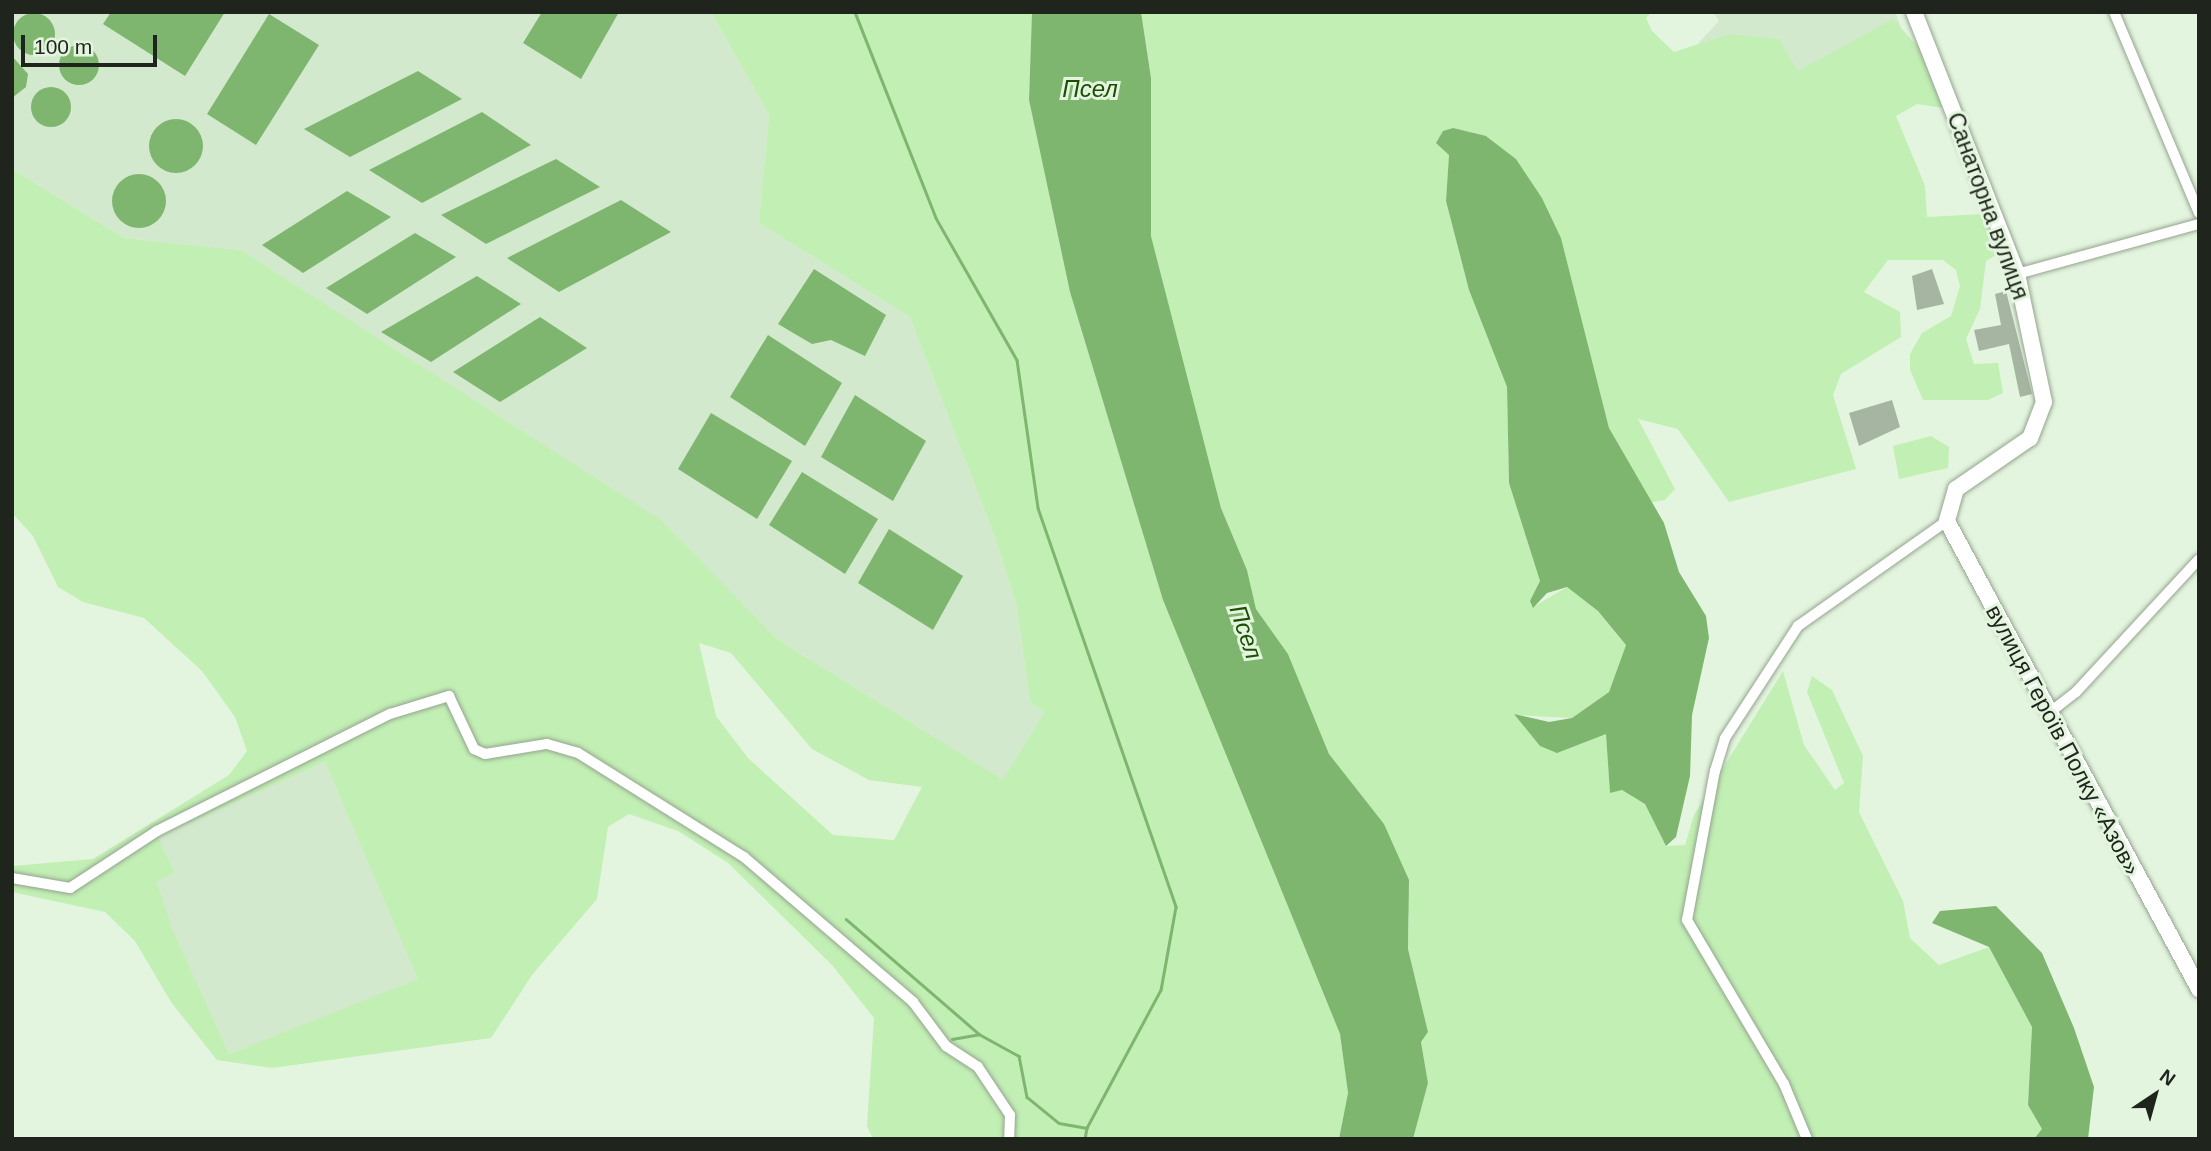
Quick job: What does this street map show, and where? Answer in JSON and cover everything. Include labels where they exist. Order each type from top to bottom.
[{"type":"main road","name":"Санаторна вулиця","points":[[1914,12],[2017,274],[2043,411],[2020,447],[1956,489],[1947,521]]},
{"type":"main road","name":"вулиця Героїв Полку «Азов»","points":[[1947,521],[2199,989]]},
{"type":"street","points":[[2114,12],[2199,213]]},
{"type":"street","points":[[2017,274],[2199,224]]},
{"type":"street","points":[[1807,1139],[1784,1084],[1687,920],[1715,771],[1724,738],[1798,626],[1947,521]]},
{"type":"street","points":[[2049,713],[2076,692],[2199,559]]},
{"type":"street","points":[[12,878],[70,888],[157,831],[390,714],[449,696],[474,749],[485,754],[547,744],[578,753],[744,857],[913,1002],[946,1046],[978,1067],[1010,1115],[1009,1139]]},
{"type":"shaded area","points":[[12,12],[711,12],[769,115],[759,223],[910,317],[996,540],[1017,607],[1030,701],[1044,713],[1004,781],[777,639],[660,520],[241,250],[124,238],[12,169]]},
{"type":"shaded area","points":[[711,12],[1032,12],[1029,100],[1070,292],[1163,600],[1340,1034],[1348,1093],[1339,1139],[873,1139],[867,1126],[874,1018],[832,965],[728,863],[678,831],[629,814],[608,827],[597,899],[532,975],[491,1038],[272,1068],[217,1060],[171,1002],[135,941],[105,912],[12,892],[12,866],[93,859],[229,775],[247,751],[235,717],[202,671],[144,618],[83,602],[58,587],[33,536],[12,513],[12,169],[124,238],[241,250],[661,520],[777,639],[1003,780],[1044,713],[1030,701],[1017,607],[996,540],[910,317],[759,223],[769,115]],"holes":[[[699,643],[731,653],[812,749],[869,780],[922,787],[894,840],[833,835],[748,758],[716,716]],[[325,762],[418,979],[229,1054],[172,929],[157,881],[175,873],[158,837]]]},
{"type":"shaded area","points":[[1141,12],[1652,12],[1646,18],[1652,31],[1674,52],[1730,34],[1779,39],[1798,71],[1893,19],[1919,48],[1943,108],[1917,104],[1896,116],[1925,186],[1927,217],[1984,214],[1997,237],[2000,253],[1986,261],[1980,309],[1966,339],[1974,364],[1998,363],[2003,393],[1988,400],[1923,400],[1910,370],[1910,354],[1922,333],[1951,316],[1960,286],[1956,270],[1943,260],[1888,260],[1864,292],[1900,312],[1901,337],[1841,374],[1833,395],[1856,469],[1729,502],[1678,429],[1638,419],[1675,489],[1665,500],[1647,503],[1609,428],[1561,238],[1542,198],[1516,159],[1486,136],[1449,155],[1446,201],[1469,290],[1507,387],[1509,483],[1540,581],[1533,607],[1567,587],[1598,611],[1626,645],[1609,692],[1572,718],[1515,715],[1606,733],[1610,793],[1622,790],[1645,804],[1666,846],[1685,845],[1694,815],[1783,671],[1804,745],[1835,790],[1844,783],[1807,692],[1812,676],[1832,690],[1863,756],[1859,812],[1903,901],[1910,938],[1939,965],[1989,947],[2032,1027],[2028,1105],[2043,1129],[2034,1139],[1413,1139],[1428,1083],[1421,1042],[1428,1032],[1408,949],[1409,915],[1383,824],[1329,754],[1288,654],[1256,609],[1247,570],[1221,508],[1151,236],[1151,78]]},
{"type":"shaded area","points":[[1713,12],[1895,12],[1925,89],[1676,67],[1719,21]]},
{"type":"shaded area","points":[[1931,436],[1949,447],[1948,468],[1899,479],[1893,446]]},
{"type":"shaded area","points":[[325,762],[419,980],[229,1054],[171,929],[157,880],[175,873],[158,837]]},
{"type":"water","points":[[111,12],[225,12],[185,76],[103,24]]},
{"type":"water","points":[[542,12],[619,12],[581,79],[523,43]]},
{"type":"water","name":"Псел","points":[[1032,12],[1141,12],[1151,78],[1151,236],[1221,508],[1247,570],[1256,609],[1288,654],[1329,754],[1384,824],[1409,880],[1408,949],[1428,1032],[1421,1042],[1428,1083],[1413,1139],[1339,1139],[1348,1093],[1340,1034],[1163,600],[1070,292],[1029,100]]},
{"type":"water","points":[[34,13],[49,19],[55,34],[49,49],[34,55],[19,49],[13,34],[19,19]]},
{"type":"water","points":[[269,14],[319,45],[256,145],[207,114]]},
{"type":"water","points":[[79,45],[93,51],[99,65],[93,79],[79,85],[65,79],[59,65],[65,51]]},
{"type":"water","points":[[12,56],[28,74],[26,87],[12,98]]},
{"type":"water","points":[[418,71],[462,99],[350,157],[304,129]]},
{"type":"water","points":[[51,87],[59,88],[65,93],[70,99],[70,115],[65,121],[59,126],[51,127],[43,126],[37,121],[32,115],[31,107],[32,99],[37,93],[43,88]]},
{"type":"water","points":[[482,112],[531,145],[422,203],[369,170]]},
{"type":"water","points":[[176,119],[195,127],[203,146],[195,165],[176,173],[157,165],[149,146],[157,127]]},
{"type":"water","points":[[1453,128],[1486,136],[1516,159],[1542,198],[1561,238],[1609,428],[1664,523],[1679,572],[1706,616],[1709,638],[1692,715],[1690,776],[1676,837],[1666,846],[1645,804],[1622,790],[1610,793],[1606,734],[1557,753],[1540,746],[1514,714],[1549,722],[1572,718],[1609,692],[1626,645],[1598,611],[1567,587],[1547,593],[1533,608],[1530,601],[1540,581],[1509,483],[1507,387],[1469,290],[1446,201],[1449,155],[1436,143],[1443,131]]},
{"type":"water","points":[[556,159],[600,187],[486,244],[441,215]]},
{"type":"water","points":[[139,174],[158,182],[166,201],[158,220],[139,228],[120,220],[112,201],[120,182]]},
{"type":"water","points":[[347,191],[391,217],[303,273],[262,245]]},
{"type":"water","points":[[621,200],[671,232],[559,292],[507,258]]},
{"type":"water","points":[[415,233],[456,257],[367,314],[326,288]]},
{"type":"water","points":[[814,269],[886,315],[865,356],[831,340],[812,344],[778,324]]},
{"type":"water","points":[[477,276],[521,304],[431,362],[381,332]]},
{"type":"water","points":[[540,317],[587,348],[500,402],[453,372]]},
{"type":"water","points":[[768,335],[842,383],[805,446],[730,397]]},
{"type":"water","points":[[855,395],[926,441],[893,501],[821,457]]},
{"type":"water","points":[[711,413],[792,461],[757,519],[678,469]]},
{"type":"water","points":[[802,472],[878,519],[845,574],[769,525]]},
{"type":"water","points":[[889,529],[963,576],[933,630],[858,583]]},
{"type":"water","points":[[1996,906],[2042,953],[2074,1028],[2094,1087],[2088,1139],[2034,1139],[2042,1129],[2028,1105],[2032,1027],[1989,947],[1932,923],[1940,911]]},
{"type":"building","points":[[1932,269],[1944,304],[1917,310],[1912,276]]},
{"type":"building","points":[[2006,291],[2032,394],[2020,397],[2009,344],[1979,351],[1974,330],[2001,325],[1995,294]]},
{"type":"building","points":[[1892,400],[1900,427],[1859,446],[1849,413]]},
{"type":"waterway","points":[[855,12],[936,218],[1017,360],[1038,508],[1176,907],[1161,990],[1087,1128]]},
{"type":"waterway","points":[[846,919],[979,1034],[1019,1056],[1027,1097],[1059,1123],[1087,1128],[1085,1139]]},
{"type":"waterway","points":[[952,1039],[979,1034]]}]
